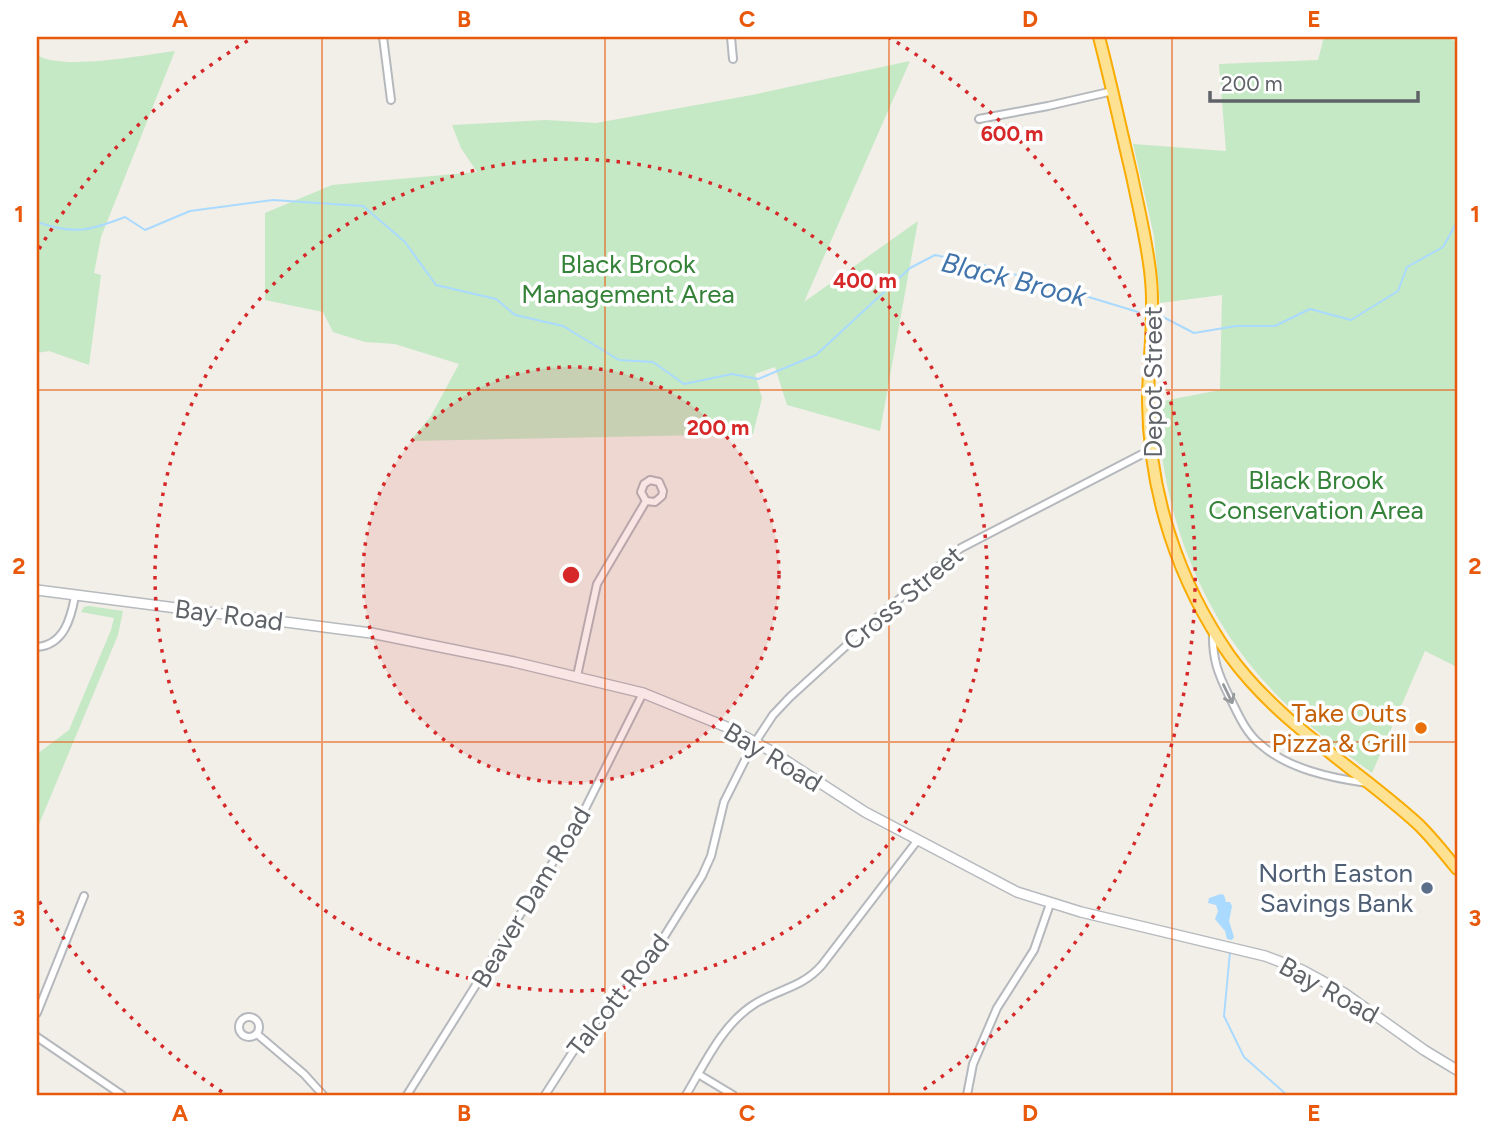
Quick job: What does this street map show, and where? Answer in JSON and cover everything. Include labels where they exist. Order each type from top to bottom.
[{"type":"highway","name":"Depot Street","points":[[1099,37],[1143,227],[1152,282],[1148,399],[1158,496],[1187,582],[1239,668],[1273,707],[1417,824],[1457,869]]},
{"type":"main road","name":"Bay Road","points":[[37,590],[370,633],[643,692],[719,723],[755,742],[848,802],[997,883],[1050,904],[1284,962],[1335,987],[1457,1070]]},
{"type":"street","points":[[383,37],[391,100]]},
{"type":"street","points":[[731,37],[733,59]]},
{"type":"street","points":[[979,119],[1112,90]]},
{"type":"street","name":"Cross Street","points":[[755,742],[773,715],[799,687],[961,548],[1152,449]]},
{"type":"street","points":[[577,676],[597,584],[646,501]]},
{"type":"street","points":[[37,647],[50,644],[62,633],[75,596]]},
{"type":"street","points":[[1213,629],[1212,655],[1219,676],[1248,730],[1259,744],[1290,763],[1347,780],[1367,783]]},
{"type":"street","name":"Beaver Dam Road","points":[[407,1095],[580,819],[643,692]]},
{"type":"street","name":"Talcott Road","points":[[545,1095],[585,1033],[643,969],[702,876],[710,856],[721,809],[755,742]]},
{"type":"street","points":[[686,1095],[720,1040],[743,1013],[760,1000],[799,985],[814,974],[917,841]]},
{"type":"street","points":[[37,1013],[84,896]]},
{"type":"street","points":[[967,1095],[973,1064],[997,1008],[1034,950],[1050,904]]},
{"type":"street","points":[[257,1034],[304,1074],[323,1095]]},
{"type":"street","points":[[37,1037],[122,1095]]},
{"type":"street","points":[[698,1074],[733,1095]]},
{"type":"green space","name":"Black Brook Conservation Area","points":[[1324,37],[1446,37],[1457,42],[1457,667],[1425,651],[1372,773],[1306,722],[1256,672],[1209,603],[1191,565],[1177,526],[1167,485],[1158,402],[1220,390],[1222,295],[1160,303],[1154,236],[1133,144],[1226,151],[1219,64],[1318,60]]},
{"type":"green space","points":[[175,51],[101,237],[94,273],[101,275],[89,365],[49,351],[37,353],[37,55],[49,60],[83,62]]},
{"type":"green space","name":"Black Brook Management Area","points":[[910,61],[804,302],[918,221],[880,431],[787,405],[775,367],[755,374],[762,398],[753,434],[410,441],[431,416],[459,364],[395,344],[365,342],[333,332],[323,312],[265,300],[265,213],[332,185],[477,172],[461,148],[452,125],[546,120],[596,123],[752,95]]},
{"type":"green space","points":[[84,607],[123,611],[118,635],[37,829],[37,754],[69,730],[114,618],[81,612]]},
{"type":"water","points":[[1221,894],[1232,906],[1229,921],[1234,937],[1232,940],[1227,939],[1225,931],[1215,919],[1218,911],[1216,905],[1208,903],[1209,898]]},
{"type":"waterway","name":"Black Brook","points":[[37,222],[61,229],[81,230],[125,217],[145,230],[190,211],[273,200],[363,206],[405,242],[436,285],[496,299],[515,315],[563,326],[619,360],[653,362],[684,384],[732,374],[758,379],[816,355],[910,268],[935,255],[987,266],[1138,312]]},
{"type":"waterway","name":"Black Brook","points":[[1163,317],[1194,333],[1236,326],[1275,326],[1310,309],[1351,320],[1398,291],[1407,267],[1443,247],[1457,222]]},
{"type":"waterway","points":[[1230,952],[1224,1016],[1244,1057],[1287,1095]]},
{"type":"place","name":"Take Outs Pizza & Grill","points":[[1421,728]]},
{"type":"place","name":"North Easton Savings Bank","points":[[1427,888]]}]
